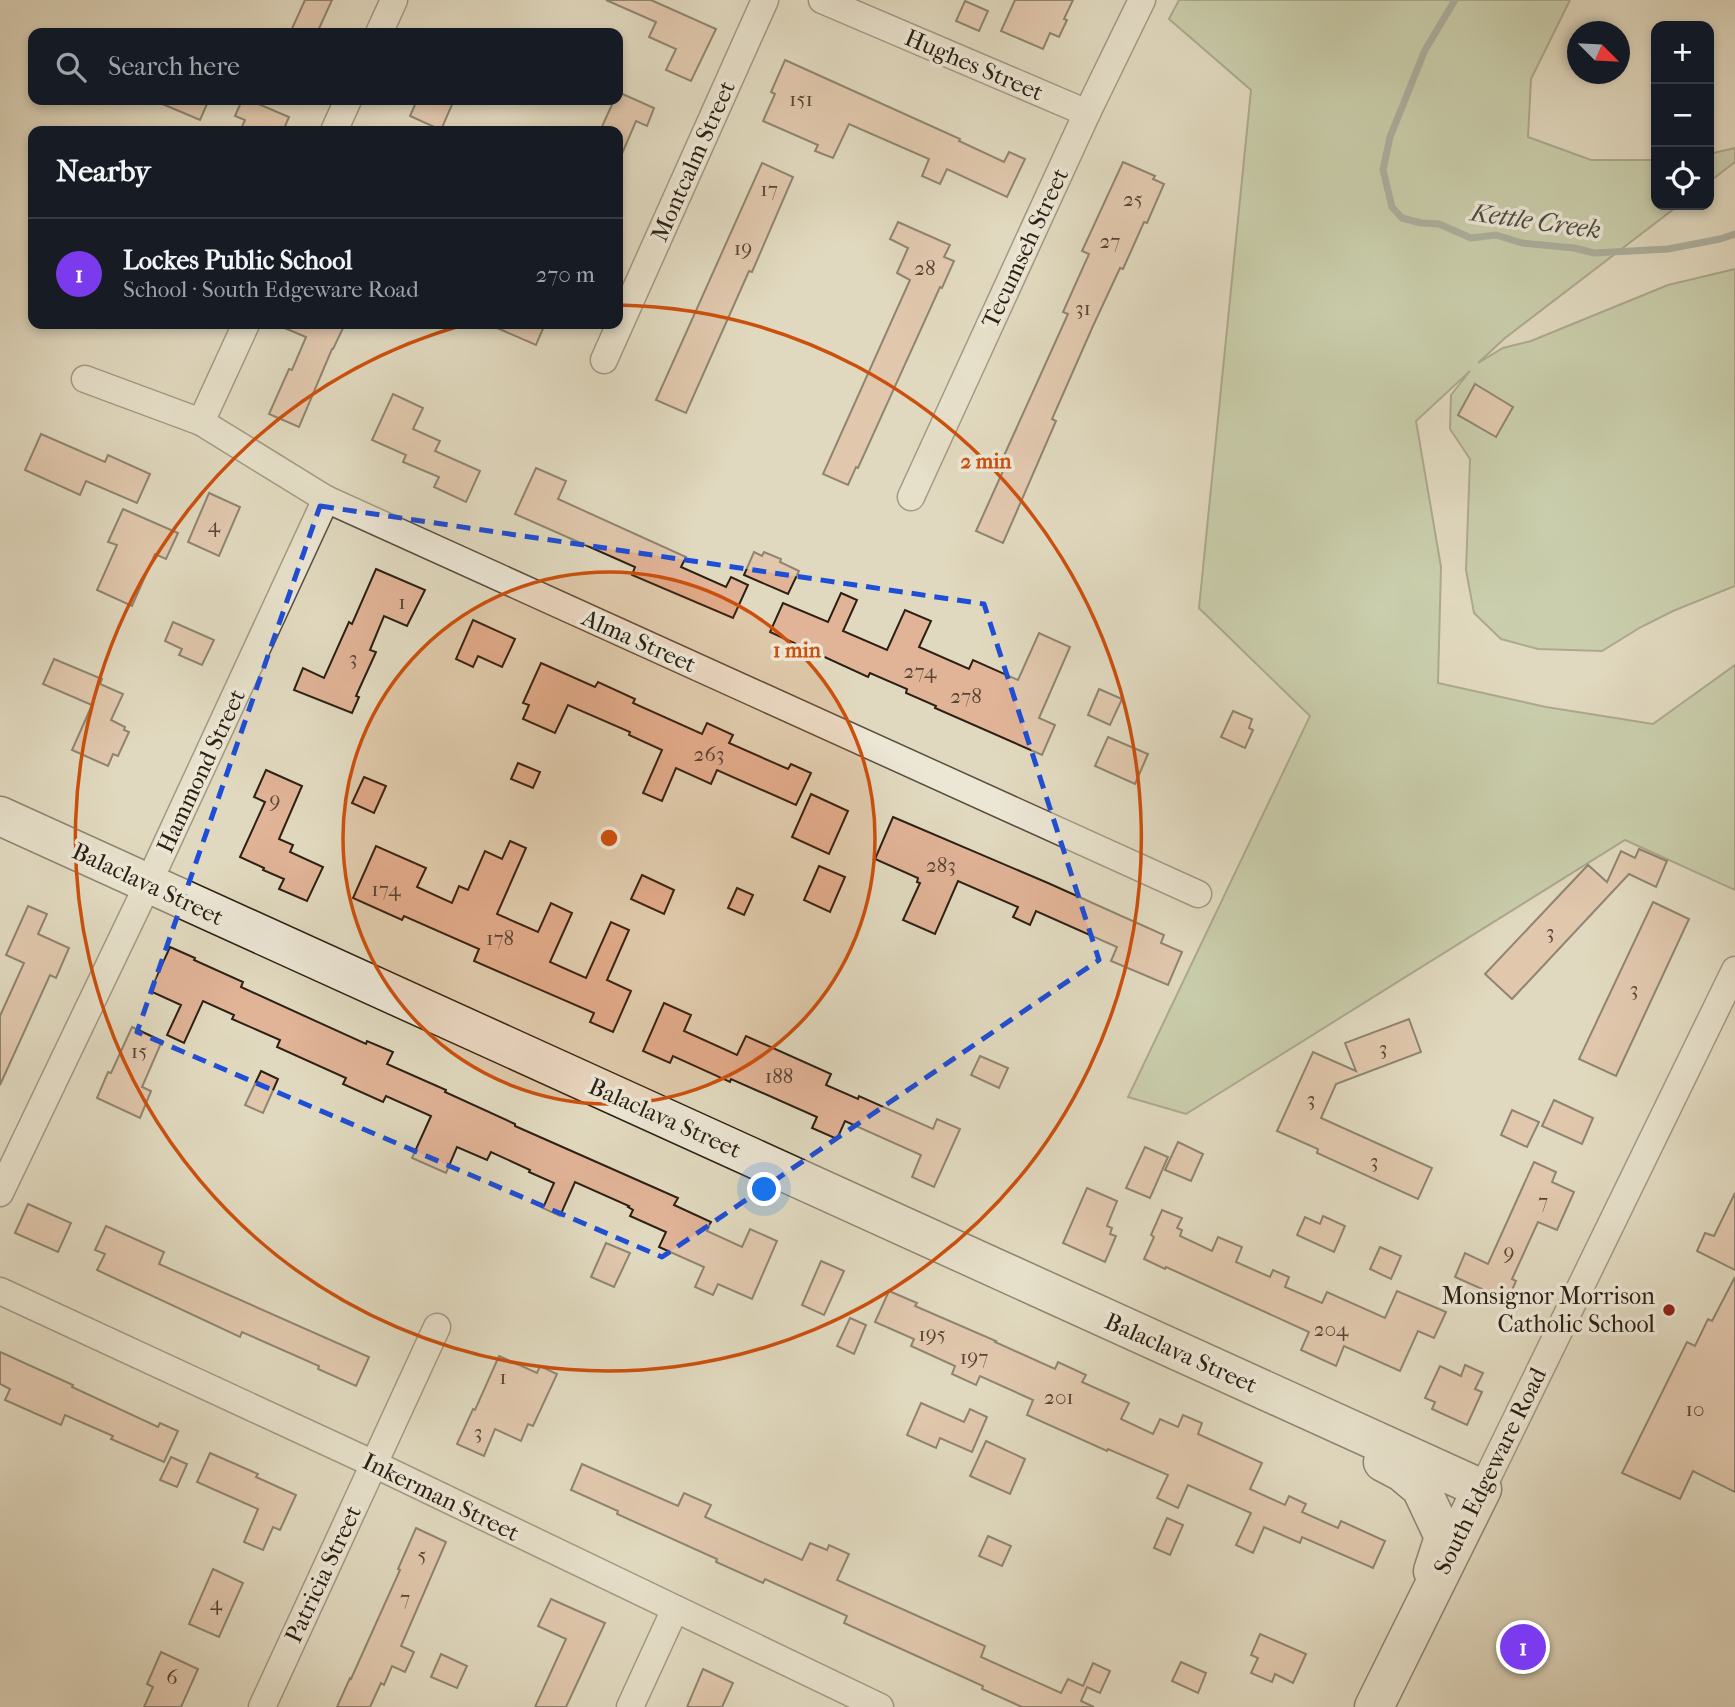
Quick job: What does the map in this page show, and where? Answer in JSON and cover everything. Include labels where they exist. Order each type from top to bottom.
[{"type":"street","points":[[381,28],[394,0]]},
{"type":"street","name":"Montcalm Street","points":[[623,318],[765,0]]},
{"type":"street","name":"Hughes Street","points":[[822,0],[1087,113]]},
{"type":"street","name":"Tecumseh Street","points":[[911,497],[1087,113],[1142,0]]},
{"type":"street","points":[[336,126],[346,105]]},
{"type":"street","points":[[201,422],[244,329]]},
{"type":"street","name":"Montcalm Street","points":[[604,360],[618,329]]},
{"type":"street","name":"Alma Street","points":[[85,379],[201,422],[326,499],[1198,894]]},
{"type":"street","name":"Hammond Street","points":[[0,1193],[148,884],[326,499]]},
{"type":"street","name":"Balaclava Street","points":[[0,816],[1482,1489]]},
{"type":"street","name":"South Edgeware Road","points":[[1374,1707],[1735,971]]},
{"type":"street","name":"Inkerman Street","points":[[0,1291],[374,1464],[880,1707]]},
{"type":"street","name":"Patricia Street","points":[[262,1707],[437,1327]]},
{"type":"street","points":[[1290,1402],[1402,1472],[1421,1488],[1444,1537],[1416,1622]]},
{"type":"street","points":[[630,1707],[675,1609]]},
{"type":"highlighted area","points":[[320,506],[984,604],[1099,960],[662,1257],[137,1032]]},
{"type":"green space","points":[[1179,0],[1570,0],[1531,79],[1528,137],[1591,160],[1651,160],[1651,210],[1672,210],[1505,338],[1478,363],[1503,348],[1531,341],[1668,285],[1735,269],[1735,586],[1673,611],[1602,651],[1538,649],[1501,639],[1474,613],[1466,570],[1470,459],[1450,429],[1451,395],[1470,371],[1416,421],[1441,567],[1438,683],[1546,707],[1653,724],[1735,665],[1735,890],[1625,840],[1186,1114],[1128,1097],[1310,716],[1199,608],[1251,90],[1169,19]]},
{"type":"green space","points":[[1735,148],[1735,162],[1714,178],[1714,153]]},
{"type":"building","points":[[305,0],[332,0],[319,28],[292,28]]},
{"type":"building","points":[[606,0],[651,0],[716,29],[691,81],[666,70],[676,49],[649,37],[656,22]]},
{"type":"building","points":[[1015,0],[1073,0],[1059,37],[1050,33],[1043,49],[1001,31]]},
{"type":"building","points":[[965,1],[988,11],[979,31],[956,21]]},
{"type":"building","points":[[785,60],[960,139],[959,141],[1004,162],[1009,152],[1025,159],[1007,197],[947,169],[940,184],[922,176],[929,159],[849,124],[833,158],[815,151],[818,145],[763,121],[775,94],[771,92]]},
{"type":"building","points":[[623,94],[654,108],[647,126],[636,121],[623,151],[623,126],[602,126],[612,105],[623,105]]},
{"type":"building","points":[[165,105],[207,105],[200,120]]},
{"type":"building","points":[[240,105],[261,105],[289,117],[285,126],[242,126],[245,120],[235,116]]},
{"type":"building","points":[[415,105],[452,105],[443,126],[432,126],[410,116]]},
{"type":"building","points":[[1123,162],[1155,176],[1153,179],[1164,184],[1147,223],[1144,222],[1093,326],[1052,419],[1056,421],[1003,543],[976,531],[1003,471],[998,469],[1068,314],[1063,312],[1089,254],[1082,251]]},
{"type":"building","points":[[762,163],[793,177],[686,413],[656,400]]},
{"type":"building","points":[[898,222],[950,245],[944,257],[954,261],[848,485],[823,474],[910,280],[897,273],[908,248],[890,239]]},
{"type":"building","points":[[287,329],[343,329],[299,427],[269,414],[306,337]]},
{"type":"building","points":[[499,329],[543,329],[536,345]]},
{"type":"building","points":[[1475,384],[1513,407],[1496,437],[1458,415]]},
{"type":"building","points":[[393,394],[423,408],[413,429],[440,441],[435,451],[480,471],[466,502],[434,487],[439,477],[403,462],[406,455],[372,440]]},
{"type":"building","points":[[41,434],[105,462],[108,455],[150,474],[137,503],[86,481],[80,495],[25,470]]},
{"type":"building","points":[[536,468],[566,481],[558,499],[686,557],[681,567],[726,587],[731,577],[748,585],[733,618],[632,575],[635,567],[515,514]]},
{"type":"building","points":[[209,493],[240,507],[219,556],[188,542]]},
{"type":"building","points":[[123,509],[178,533],[166,559],[155,554],[132,606],[97,590],[117,545],[108,542]]},
{"type":"building","points":[[754,552],[762,556],[764,552],[781,559],[780,562],[799,571],[788,594],[744,575]]},
{"type":"building","points":[[376,569],[425,590],[407,626],[384,616],[370,650],[376,652],[356,696],[359,697],[352,713],[294,690],[303,668],[324,678]]},
{"type":"building","points":[[841,593],[857,600],[843,631],[887,650],[905,610],[931,621],[919,647],[969,669],[973,660],[1018,680],[1039,633],[1070,647],[1039,718],[1055,725],[1042,755],[935,708],[936,706],[906,693],[907,689],[870,673],[868,677],[770,632],[783,603],[828,622]]},
{"type":"building","points":[[473,620],[515,639],[502,667],[478,656],[473,667],[456,659]]},
{"type":"building","points":[[173,622],[214,640],[202,665],[179,655],[182,649],[165,641]]},
{"type":"building","points":[[54,659],[102,679],[100,684],[123,694],[111,720],[129,732],[118,756],[113,754],[108,766],[72,750],[92,705],[43,684]]},
{"type":"building","points":[[541,663],[595,687],[598,682],[635,699],[633,703],[702,734],[707,723],[733,735],[729,743],[788,769],[791,764],[811,773],[796,805],[717,770],[711,784],[676,768],[662,801],[643,793],[662,750],[629,735],[630,732],[568,705],[555,733],[523,719],[529,705],[523,703]]},
{"type":"building","points":[[1099,689],[1122,699],[1110,725],[1088,715]]},
{"type":"building","points":[[1233,711],[1252,719],[1249,728],[1253,730],[1245,748],[1221,737]]},
{"type":"building","points":[[1108,737],[1148,754],[1135,784],[1095,766]]},
{"type":"building","points":[[518,763],[540,772],[533,788],[511,779]]},
{"type":"building","points":[[266,770],[302,786],[279,839],[293,845],[290,852],[323,867],[307,901],[279,889],[284,879],[240,857],[265,802],[254,797]]},
{"type":"building","points":[[364,777],[386,786],[374,813],[352,803]]},
{"type":"building","points":[[811,794],[848,811],[829,854],[792,837]]},
{"type":"building","points":[[893,817],[1164,935],[1161,943],[1182,952],[1168,985],[1111,961],[1117,947],[1036,911],[1030,925],[1013,917],[1018,907],[958,881],[935,934],[903,920],[920,883],[917,882],[918,878],[875,859]]},
{"type":"building","points":[[510,841],[526,848],[497,914],[538,932],[551,903],[572,913],[550,962],[586,978],[611,922],[629,930],[607,980],[631,991],[613,1032],[590,1022],[594,1013],[474,961],[479,949],[404,916],[402,920],[353,898],[376,846],[426,868],[417,887],[452,903],[459,886],[468,890],[485,851],[502,859]]},
{"type":"building","points":[[1639,849],[1667,861],[1656,887],[1629,874],[1512,999],[1485,974],[1588,865],[1607,882],[1621,851],[1635,858]]},
{"type":"building","points":[[819,866],[845,877],[830,912],[804,900]]},
{"type":"building","points":[[642,875],[674,890],[664,914],[631,899]]},
{"type":"building","points":[[737,888],[753,895],[744,915],[728,908]]},
{"type":"building","points":[[1653,902],[1689,919],[1616,1076],[1579,1059]]},
{"type":"building","points":[[28,906],[47,914],[38,934],[69,948],[56,978],[50,975],[0,1085],[0,1016],[24,963],[6,955]]},
{"type":"building","points":[[170,947],[243,982],[241,987],[366,1044],[367,1041],[393,1052],[387,1064],[446,1090],[445,1092],[515,1126],[678,1198],[674,1205],[711,1222],[707,1231],[742,1247],[750,1229],[777,1241],[752,1299],[718,1284],[713,1295],[695,1287],[704,1267],[659,1247],[666,1232],[630,1216],[633,1210],[629,1206],[575,1182],[560,1216],[543,1208],[554,1183],[491,1152],[487,1160],[457,1147],[446,1173],[412,1158],[431,1116],[386,1096],[383,1102],[343,1084],[346,1078],[277,1047],[280,1040],[232,1019],[234,1015],[203,1001],[184,1043],[167,1035],[181,1005],[150,991]]},
{"type":"building","points":[[664,1003],[691,1015],[684,1031],[737,1055],[746,1036],[831,1074],[826,1085],[858,1099],[859,1096],[933,1129],[937,1119],[960,1129],[934,1187],[912,1177],[921,1155],[845,1121],[837,1139],[812,1128],[817,1117],[673,1056],[670,1063],[643,1051]]},
{"type":"building","points":[[1409,1019],[1421,1052],[1336,1084],[1321,1118],[1432,1168],[1418,1199],[1317,1153],[1318,1149],[1277,1131],[1313,1052],[1356,1071],[1345,1043]]},
{"type":"building","points":[[132,1027],[162,1041],[142,1087],[151,1091],[140,1118],[97,1098]]},
{"type":"building","points":[[980,1056],[1008,1068],[999,1088],[971,1075]]},
{"type":"building","points":[[261,1071],[278,1079],[263,1113],[245,1105]]},
{"type":"building","points":[[1554,1100],[1593,1118],[1582,1144],[1542,1126]]},
{"type":"building","points":[[1512,1110],[1539,1122],[1527,1147],[1501,1135]]},
{"type":"building","points":[[1178,1142],[1203,1154],[1191,1181],[1165,1170]]},
{"type":"building","points":[[1145,1147],[1168,1157],[1150,1198],[1126,1188]]},
{"type":"building","points":[[1534,1162],[1556,1172],[1552,1182],[1574,1192],[1557,1230],[1538,1222],[1512,1279],[1516,1281],[1509,1297],[1504,1294],[1502,1298],[1455,1277],[1465,1253],[1488,1264]]},
{"type":"building","points":[[1087,1188],[1117,1201],[1107,1226],[1112,1228],[1110,1234],[1116,1236],[1105,1262],[1063,1243]]},
{"type":"building","points":[[1735,1193],[1735,1270],[1697,1251],[1705,1233],[1714,1236]]},
{"type":"building","points":[[28,1204],[71,1223],[58,1252],[15,1233]]},
{"type":"building","points":[[1162,1210],[1182,1218],[1177,1228],[1182,1230],[1180,1236],[1212,1251],[1218,1237],[1242,1247],[1236,1262],[1270,1277],[1273,1270],[1289,1277],[1285,1287],[1322,1303],[1327,1292],[1385,1318],[1397,1291],[1446,1312],[1434,1338],[1418,1331],[1400,1371],[1344,1346],[1336,1366],[1301,1350],[1309,1332],[1144,1259]]},
{"type":"building","points":[[1323,1216],[1345,1226],[1334,1252],[1297,1235],[1305,1217],[1320,1224]]},
{"type":"building","points":[[106,1226],[164,1252],[159,1264],[369,1357],[356,1386],[318,1369],[319,1366],[242,1332],[240,1337],[97,1270],[105,1254],[95,1250]]},
{"type":"building","points":[[606,1243],[630,1253],[614,1287],[591,1277]]},
{"type":"building","points":[[1380,1247],[1401,1256],[1391,1279],[1370,1269]]},
{"type":"building","points":[[821,1261],[844,1271],[824,1315],[802,1305]]},
{"type":"building","points":[[1735,1277],[1735,1492],[1693,1471],[1680,1499],[1622,1473],[1687,1342],[1695,1346],[1708,1319],[1712,1321]]},
{"type":"building","points":[[889,1291],[917,1303],[915,1306],[1055,1369],[1058,1362],[1086,1375],[1082,1382],[1129,1403],[1121,1419],[1153,1434],[1160,1419],[1178,1427],[1183,1415],[1202,1423],[1198,1434],[1262,1463],[1250,1489],[1285,1505],[1289,1496],[1306,1504],[1302,1512],[1338,1528],[1341,1521],[1385,1541],[1373,1568],[1302,1537],[1300,1543],[1264,1527],[1253,1553],[1236,1545],[1251,1513],[1188,1485],[1178,1508],[1157,1498],[1168,1475],[1027,1415],[1033,1400],[980,1376],[976,1385],[952,1374],[955,1366],[911,1346],[914,1339],[875,1322]]},
{"type":"building","points":[[850,1318],[866,1325],[854,1354],[837,1346]]},
{"type":"building","points":[[0,1352],[158,1427],[160,1423],[178,1431],[164,1462],[65,1415],[61,1425],[5,1400],[10,1389],[0,1384]]},
{"type":"building","points":[[499,1356],[537,1373],[540,1366],[557,1374],[533,1426],[528,1424],[521,1441],[495,1429],[484,1456],[457,1444]]},
{"type":"building","points":[[1465,1365],[1483,1373],[1475,1389],[1482,1392],[1467,1425],[1432,1409],[1435,1402],[1425,1398],[1440,1366],[1461,1376]]},
{"type":"building","points":[[921,1403],[964,1422],[970,1409],[987,1417],[972,1452],[940,1438],[936,1448],[907,1435]]},
{"type":"building","points":[[986,1441],[1025,1459],[1010,1494],[970,1476]]},
{"type":"building","points":[[210,1453],[258,1474],[256,1477],[296,1495],[280,1530],[273,1527],[263,1550],[244,1542],[258,1509],[197,1482]]},
{"type":"building","points":[[171,1457],[187,1464],[177,1487],[160,1480]]},
{"type":"building","points":[[582,1464],[678,1506],[684,1493],[711,1505],[705,1517],[802,1560],[810,1543],[827,1550],[829,1545],[849,1554],[837,1580],[985,1646],[981,1657],[1061,1693],[1068,1679],[1083,1686],[1093,1663],[1110,1671],[1100,1693],[1087,1687],[1081,1701],[1094,1707],[1022,1707],[982,1689],[983,1686],[844,1623],[847,1616],[765,1579],[763,1583],[716,1562],[717,1559],[571,1490]]},
{"type":"building","points":[[1167,1518],[1183,1525],[1170,1555],[1154,1548]]},
{"type":"building","points":[[416,1528],[446,1542],[401,1646],[414,1652],[405,1672],[392,1666],[370,1707],[337,1707],[400,1570],[398,1569]]},
{"type":"building","points":[[988,1536],[1011,1546],[1002,1566],[979,1556]]},
{"type":"building","points":[[213,1569],[243,1583],[219,1637],[189,1624]]},
{"type":"building","points":[[551,1599],[605,1623],[566,1707],[535,1707],[566,1639],[538,1626]]},
{"type":"building","points":[[1260,1634],[1306,1654],[1293,1683],[1275,1674],[1272,1682],[1251,1673],[1258,1658],[1251,1655]]},
{"type":"building","points":[[161,1652],[198,1669],[181,1707],[144,1707],[153,1687],[147,1684]]},
{"type":"building","points":[[441,1654],[467,1666],[457,1688],[431,1677]]},
{"type":"building","points":[[1181,1662],[1206,1673],[1198,1693],[1172,1681]]},
{"type":"building","points":[[703,1669],[733,1683],[722,1707],[687,1707]]},
{"type":"waterway","name":"Kettle Creek","points":[[1455,0],[1425,50],[1390,137],[1383,170],[1392,207],[1402,218],[1439,224],[1471,238],[1496,235],[1522,243],[1574,248],[1594,253],[1668,249],[1735,234]]},
{"type":"place","name":"Monsignor Morrison Catholic School","points":[[1669,1310]]},
{"type":"place","name":"Lockes Public School","points":[[1523,1647]]}]
